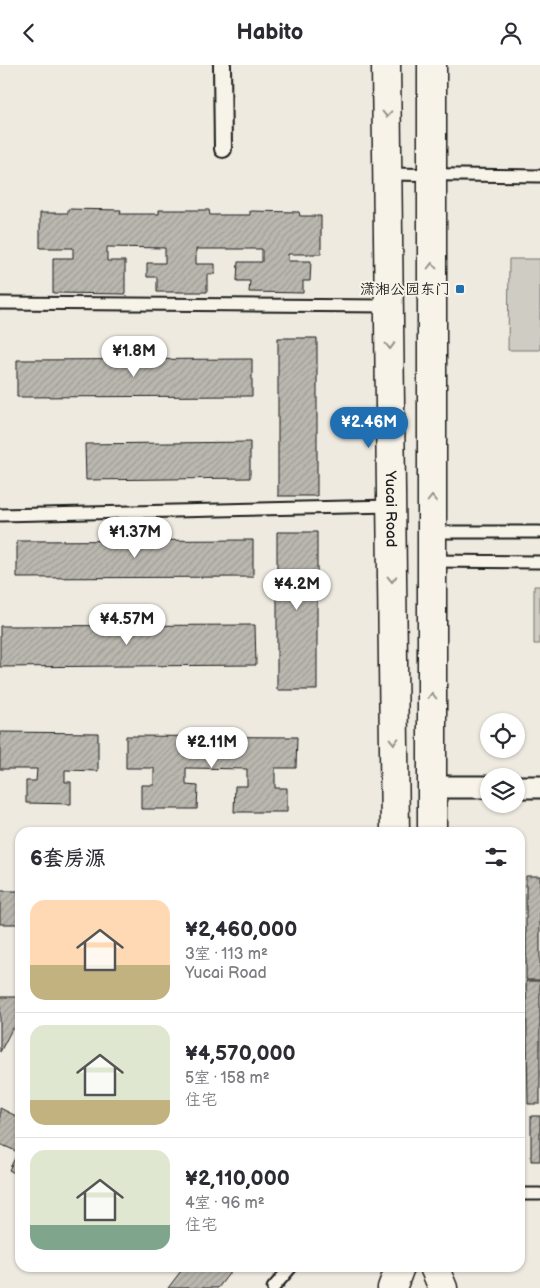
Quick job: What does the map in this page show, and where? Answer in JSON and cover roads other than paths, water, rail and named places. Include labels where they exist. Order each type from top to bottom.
[{"type":"main road","name":"Yucai Road","points":[[386,65],[395,827]]},
{"type":"main road","points":[[432,65],[432,827]]},
{"type":"main road","points":[[392,1288],[398,1272]]},
{"type":"main road","points":[[400,1272],[401,1288]]},
{"type":"main road","points":[[434,1272],[434,1288]]},
{"type":"main road","points":[[436,1272],[443,1288]]},
{"type":"street","points":[[222,65],[223,149]]},
{"type":"street","points":[[432,787],[480,787]]},
{"type":"street","points":[[525,787],[540,787]]},
{"type":"lane","points":[[387,174],[540,176]]},
{"type":"lane","points":[[0,303],[389,307]]},
{"type":"lane","points":[[0,515],[391,506]]},
{"type":"lane","points":[[432,532],[540,532]]},
{"type":"lane","points":[[432,561],[540,561]]},
{"type":"lane","points":[[525,1193],[540,1193]]},
{"type":"lane","points":[[274,1288],[287,1272]]},
{"type":"place","name":"潇湘公园东门","points":[[460,289]]}]
